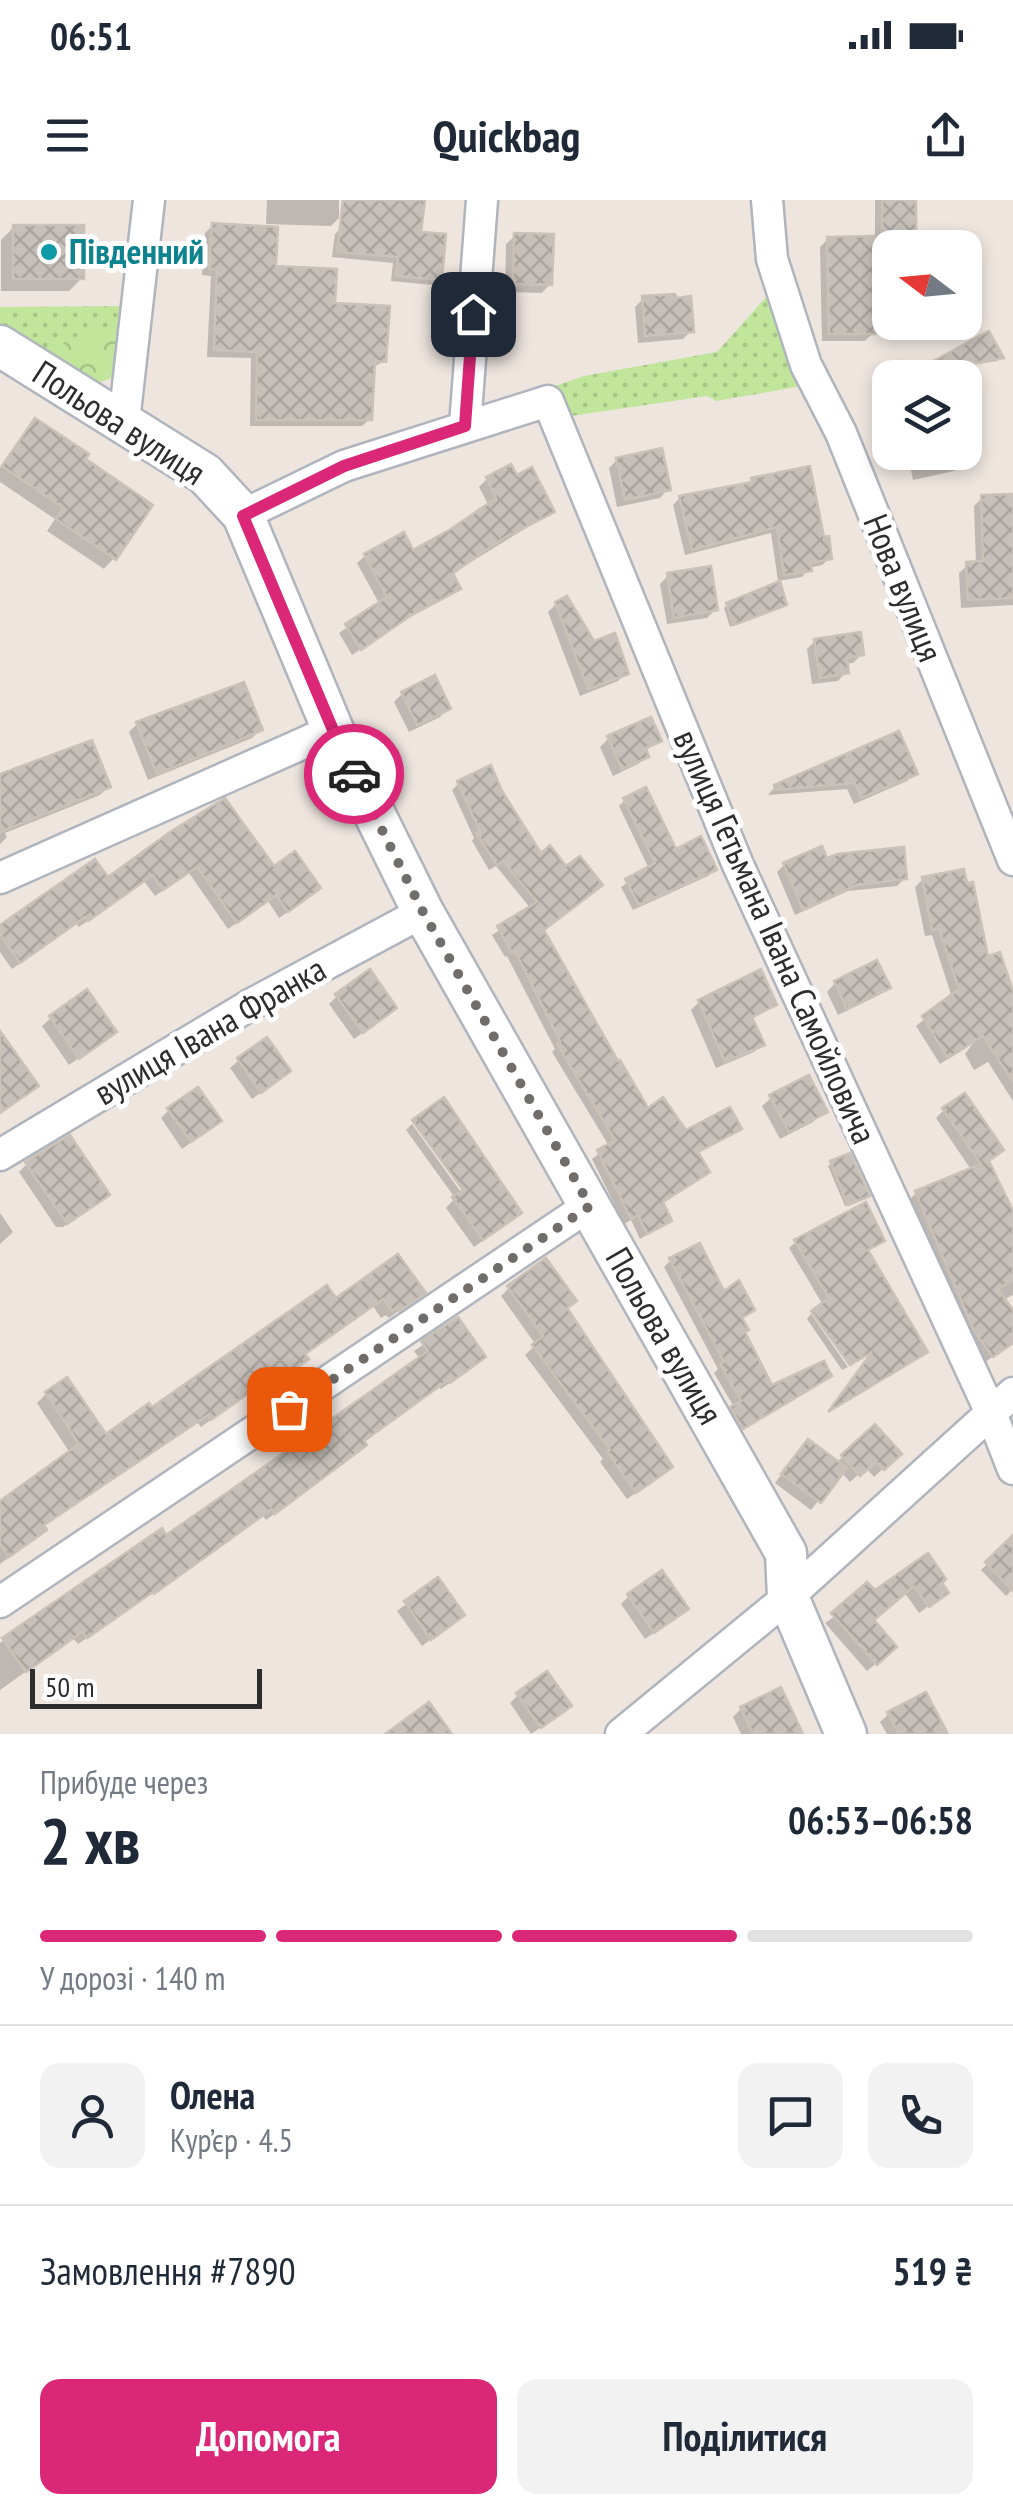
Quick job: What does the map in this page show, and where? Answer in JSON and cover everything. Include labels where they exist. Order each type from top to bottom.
[{"type":"street","points":[[124,422],[148,200]]},
{"type":"street","points":[[243,516],[344,466],[465,426],[482,200]]},
{"type":"street","name":"Нова вулиця","points":[[767,200],[772,260],[806,365],[840,433],[1013,860]]},
{"type":"street","name":"Польова вулиця","points":[[0,346],[205,474],[243,516],[333,730],[423,912],[786,1552],[788,1596],[846,1734]]},
{"type":"street","name":"вулиця Гетьмана Івана Самойловича","points":[[465,426],[548,401],[738,864],[1002,1403],[1013,1469]]},
{"type":"street","points":[[0,878],[333,730]]},
{"type":"street","name":"вулиця Івана Франка","points":[[0,1155],[250,1004],[423,912]]},
{"type":"street","points":[[0,1602],[590,1206]]},
{"type":"street","points":[[621,1734],[788,1596],[1002,1403]]},
{"type":"green space","points":[[768,295],[802,386],[716,401],[707,396],[564,417],[532,394],[584,376],[717,352]]},
{"type":"green space","points":[[127,306],[121,339],[58,370],[0,332],[0,307]]},
{"type":"green space","points":[[99,330],[116,331],[121,339],[118,364],[110,379],[95,383],[58,370],[54,353],[68,339]]},
{"type":"building","points":[[343,200],[425,200],[421,232],[446,234],[442,280],[396,276],[398,257],[337,252]]},
{"type":"building","points":[[882,200],[916,200],[916,230],[882,230]]},
{"type":"building","points":[[212,223],[278,227],[276,266],[337,269],[335,303],[390,306],[386,362],[375,361],[372,420],[256,420],[257,352],[214,350],[217,269],[209,269]]},
{"type":"building","name":"Південний","points":[[13,225],[84,225],[84,279],[13,279]]},
{"type":"building","points":[[514,233],[554,234],[552,285],[513,284]]},
{"type":"building","points":[[872,236],[872,334],[829,334],[827,237]]},
{"type":"building","points":[[675,294],[677,298],[691,296],[694,332],[645,336],[642,296]]},
{"type":"building","points":[[989,331],[1004,358],[982,362],[936,360],[972,340],[982,340],[982,335]]},
{"type":"building","points":[[35,418],[89,454],[86,459],[153,505],[116,560],[56,519],[63,508],[2,466]]},
{"type":"building","points":[[662,448],[671,490],[625,500],[616,458]]},
{"type":"building","points":[[511,464],[517,475],[532,467],[555,512],[504,538],[453,573],[461,589],[413,614],[361,650],[345,624],[387,597],[364,554],[404,532],[413,550],[451,529],[496,498],[486,477]]},
{"type":"building","points":[[810,466],[832,559],[810,563],[812,571],[784,575],[777,527],[692,550],[679,496]]},
{"type":"building","points":[[1013,494],[1013,598],[968,600],[966,562],[983,561],[981,495]]},
{"type":"building","points":[[711,566],[718,610],[674,618],[667,573]]},
{"type":"building","points":[[780,581],[787,605],[734,625],[726,603]]},
{"type":"building","points":[[567,596],[594,641],[615,633],[629,674],[588,689],[555,602]]},
{"type":"building","points":[[861,632],[864,655],[847,658],[849,673],[820,678],[814,639]]},
{"type":"building","points":[[435,675],[451,709],[417,725],[401,692]]},
{"type":"building","points":[[244,682],[263,730],[157,774],[136,722]]},
{"type":"building","points":[[651,717],[662,741],[646,748],[649,757],[622,769],[607,736]]},
{"type":"building","points":[[899,731],[918,774],[861,798],[855,783],[775,790],[774,785]]},
{"type":"building","points":[[92,740],[111,787],[0,832],[0,774]]},
{"type":"building","points":[[491,765],[502,791],[541,853],[550,845],[566,866],[580,856],[603,885],[544,930],[648,1108],[663,1097],[686,1130],[730,1107],[742,1129],[698,1152],[710,1172],[663,1202],[672,1221],[647,1234],[638,1215],[631,1219],[597,1150],[615,1140],[557,1044],[560,1041],[515,951],[512,953],[497,926],[537,902],[503,861],[497,865],[476,833],[480,831],[457,781]]},
{"type":"building","points":[[646,787],[676,849],[701,836],[717,870],[639,905],[625,879],[655,863],[623,798]]},
{"type":"building","points":[[225,798],[274,866],[295,851],[321,888],[288,912],[276,895],[237,923],[197,867],[163,890],[153,875],[20,963],[0,934],[0,925],[95,859],[108,877]]},
{"type":"building","points":[[822,846],[827,858],[904,847],[907,879],[857,885],[803,910],[783,863]]},
{"type":"building","points":[[964,869],[967,883],[973,882],[988,956],[1000,952],[1013,991],[1013,1082],[983,1036],[948,1058],[922,1016],[959,989],[939,929],[932,930],[922,877]]},
{"type":"building","points":[[877,960],[891,988],[847,1009],[834,981]]},
{"type":"building","points":[[370,969],[397,1008],[363,1033],[335,994]]},
{"type":"building","points":[[761,969],[777,1005],[752,1017],[765,1045],[725,1062],[698,1000]]},
{"type":"building","points":[[87,989],[117,1032],[79,1059],[49,1016]]},
{"type":"building","points":[[0,1031],[39,1086],[0,1113]]},
{"type":"building","points":[[267,1037],[291,1071],[261,1093],[237,1058]]},
{"type":"building","points":[[809,1075],[828,1112],[789,1132],[769,1095]]},
{"type":"building","points":[[198,1087],[222,1121],[191,1142],[167,1108]]},
{"type":"building","points":[[965,1093],[1004,1150],[986,1163],[989,1161],[1013,1211],[1013,1280],[998,1289],[1013,1310],[1013,1343],[993,1357],[974,1331],[915,1191],[981,1164],[942,1108]]},
{"type":"building","points":[[444,1097],[522,1213],[483,1240],[452,1197],[463,1190],[412,1120]]},
{"type":"building","points":[[70,1135],[110,1195],[67,1224],[25,1162]]},
{"type":"building","points":[[850,1153],[870,1196],[848,1205],[830,1161]]},
{"type":"building","points":[[866,1202],[885,1241],[868,1250],[928,1352],[828,1412],[872,1352],[850,1365],[811,1311],[829,1298],[794,1240]]},
{"type":"building","points":[[700,1243],[724,1291],[739,1280],[755,1310],[742,1318],[749,1330],[745,1332],[772,1385],[824,1361],[832,1376],[743,1429],[730,1407],[741,1401],[669,1258]]},
{"type":"building","points":[[398,1254],[426,1293],[399,1311],[397,1307],[392,1311],[383,1299],[305,1354],[309,1359],[272,1386],[267,1380],[211,1420],[208,1415],[44,1525],[47,1530],[9,1557],[0,1544],[0,1501],[79,1444],[45,1392],[67,1377],[106,1434],[149,1403],[152,1407],[327,1285],[336,1298]]},
{"type":"building","points":[[546,1258],[577,1301],[567,1308],[673,1467],[636,1493],[607,1452],[610,1450],[532,1345],[543,1336],[507,1286]]},
{"type":"building","points":[[458,1317],[486,1357],[364,1441],[367,1445],[275,1514],[272,1509],[154,1594],[87,1638],[82,1632],[26,1672],[2,1638],[162,1528],[166,1535],[228,1492],[428,1351],[421,1341]]},
{"type":"building","points":[[875,1424],[902,1454],[884,1470],[876,1462],[860,1476],[841,1455]]},
{"type":"building","points":[[808,1439],[847,1468],[821,1503],[781,1474]]},
{"type":"building","points":[[1013,1535],[1013,1591],[985,1562]]},
{"type":"building","points":[[928,1553],[946,1579],[942,1583],[949,1593],[929,1607],[914,1586],[874,1620],[897,1647],[877,1665],[831,1613],[867,1582],[875,1590]]},
{"type":"building","points":[[662,1570],[689,1609],[654,1633],[627,1594]]},
{"type":"building","points":[[438,1577],[465,1615],[431,1640],[404,1601]]},
{"type":"building","points":[[547,1671],[572,1706],[541,1728],[516,1693]]},
{"type":"building","points":[[781,1687],[803,1734],[753,1734],[740,1707]]},
{"type":"building","points":[[926,1692],[948,1734],[899,1734],[887,1712]]},
{"type":"building","points":[[429,1702],[452,1734],[385,1734]]},
{"type":"way so far","points":[[289,1409],[590,1206],[423,912],[354,774]]},
{"type":"place","name":"Південний","points":[[49,252]]},
{"type":"route","points":[[354,774],[243,516],[344,466],[465,426],[473,314]]}]
